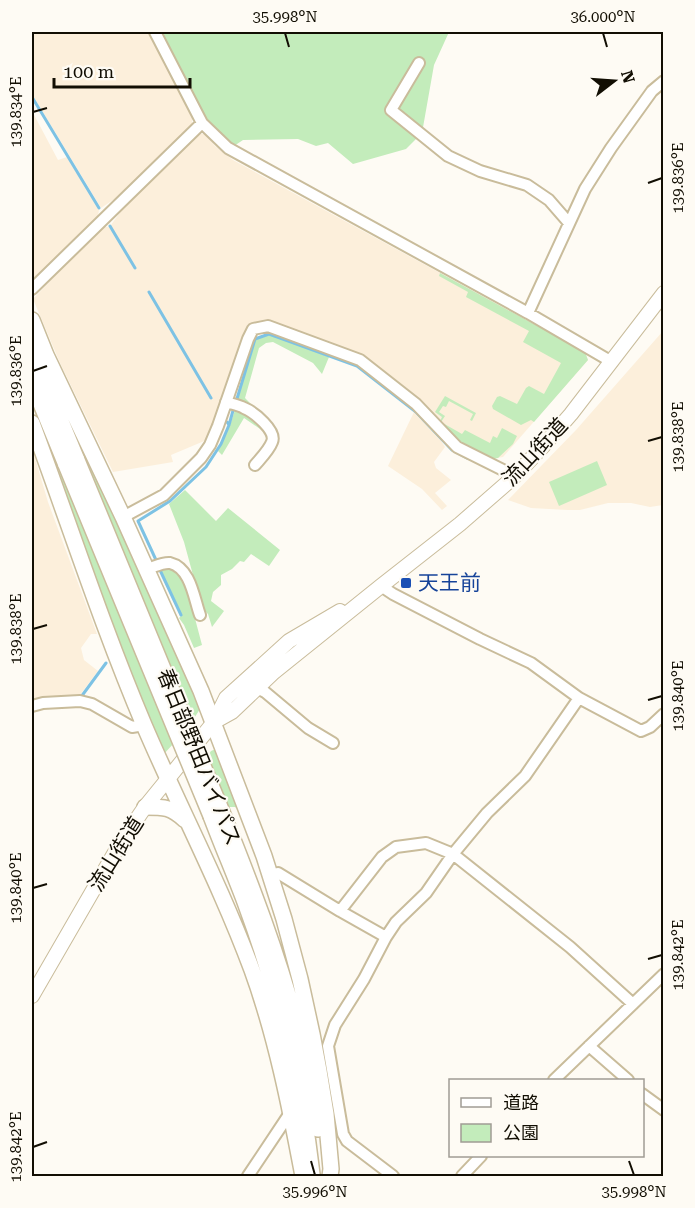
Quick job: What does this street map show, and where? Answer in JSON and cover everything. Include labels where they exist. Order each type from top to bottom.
[{"type":"highway","points":[[32,320],[46,356],[123,517],[201,691],[270,876],[300,979],[318,1062],[326,1114],[330,1176]]},
{"type":"highway","name":"春日部野田バイパス","points":[[32,351],[71,463],[216,814],[251,885],[269,935],[298,1031],[315,1115],[324,1176]]},
{"type":"highway","name":"春日部野田バイパス","points":[[32,382],[71,463]]},
{"type":"highway","points":[[32,428],[144,724],[251,968],[274,1041],[303,1176]]},
{"type":"highway","points":[[145,807],[168,808],[188,822]]},
{"type":"highway","name":"春日部野田バイパス","points":[[216,814],[261,948],[279,1012],[294,1070],[312,1176]]},
{"type":"main road","name":"流山街道","points":[[214,723],[232,712],[292,657],[460,524],[515,476],[564,422],[663,293]]},
{"type":"main road","name":"流山街道","points":[[32,996],[121,842],[145,807],[214,723],[226,698],[289,641],[381,586]]},
{"type":"street","points":[[156,32],[202,123],[228,148],[528,313],[612,362]]},
{"type":"street","points":[[419,63],[391,110],[448,156],[480,171],[527,185],[549,200],[569,223]]},
{"type":"street","points":[[528,313],[585,189],[652,91],[663,81]]},
{"type":"street","points":[[32,289],[202,123]]},
{"type":"street","points":[[123,517],[164,495],[201,458],[210,445],[253,329],[268,326],[360,360],[416,404],[457,447],[515,476]]},
{"type":"street","points":[[226,402],[248,410],[272,430],[272,442],[255,465]]},
{"type":"street","points":[[147,569],[170,563],[183,571],[200,615]]},
{"type":"street","points":[[381,586],[480,639],[531,663],[579,698],[641,731],[650,727],[663,714]]},
{"type":"street","points":[[256,688],[265,692],[308,728],[333,743]]},
{"type":"street","points":[[393,1176],[347,1141],[343,1134],[328,1046],[335,1025],[396,922],[426,893],[453,854],[487,813],[525,776],[579,698]]},
{"type":"street","points":[[32,706],[43,703],[80,701],[92,704],[132,727],[144,724]]},
{"type":"street","points":[[340,911],[382,857],[396,847],[426,843],[453,854],[570,947],[633,1004]]},
{"type":"street","points":[[270,876],[278,873],[386,937]]},
{"type":"street","points":[[555,1079],[663,974]]},
{"type":"street","points":[[589,1046],[627,1079]]},
{"type":"street","points":[[644,1096],[663,1110]]},
{"type":"street","points":[[248,1176],[290,1113]]},
{"type":"street","points":[[462,1176],[479,1157]]},
{"type":"shaded area","points":[[32,32],[151,32],[192,112],[192,124],[119,196],[101,208],[32,94]]},
{"type":"shaded area","points":[[32,111],[58,160],[67,157],[99,209],[98,217],[32,281]]},
{"type":"shaded area","points":[[198,134],[205,134],[215,146],[233,160],[585,352],[588,360],[503,457],[492,459],[458,445],[362,357],[265,321],[248,324],[209,439],[171,455],[173,462],[113,472],[60,363],[33,299],[102,227],[111,225],[126,204]]},
{"type":"shaded area","points":[[663,331],[663,505],[650,507],[631,503],[608,503],[580,510],[568,510],[531,508],[508,500],[576,430]]},
{"type":"shaded area","points":[[414,412],[445,447],[434,462],[436,468],[451,480],[435,493],[447,506],[442,510],[422,489],[388,466]]},
{"type":"shaded area","points":[[32,448],[48,502],[97,634],[91,634],[81,648],[84,660],[98,671],[80,695],[32,700]]},
{"type":"green space","points":[[158,32],[449,32],[434,65],[422,133],[406,149],[353,164],[328,143],[316,146],[298,139],[243,140],[234,146],[227,139],[211,137]]},
{"type":"green space","points":[[440,273],[585,352],[588,360],[534,422],[531,420],[521,425],[493,409],[492,406],[500,396],[517,404],[529,386],[544,394],[561,363],[523,342],[529,331],[466,297],[468,292],[439,276]]},
{"type":"green space","points":[[269,334],[329,357],[322,374],[313,363],[273,342],[266,343],[259,348],[245,398],[262,415],[237,402],[255,340]]},
{"type":"green space","points":[[445,396],[476,413],[472,421],[470,420],[473,414],[449,401],[446,407],[443,406],[439,412],[445,416],[441,422],[462,434],[465,430],[490,443],[493,436],[497,438],[502,428],[517,436],[513,444],[498,458],[492,459],[458,445],[439,423],[442,417],[435,412]]},
{"type":"green space","points":[[236,407],[245,410],[264,429],[263,431],[244,418],[222,455],[218,451]]},
{"type":"green space","points":[[89,458],[202,706],[191,723],[84,463]]},
{"type":"green space","points":[[597,461],[607,485],[559,506],[549,482]]},
{"type":"green space","points":[[57,471],[62,471],[174,743],[163,755],[108,620]]},
{"type":"green space","points":[[185,490],[216,521],[228,508],[280,550],[269,566],[251,554],[244,562],[240,561],[221,575],[221,585],[213,592],[211,601],[224,611],[212,627],[208,614],[202,608],[184,542],[169,504]]},
{"type":"green space","points":[[166,566],[180,572],[202,645],[194,648],[179,618],[182,615],[160,568]]},
{"type":"green space","points":[[218,748],[239,810],[235,807],[225,807],[206,758],[211,751]]},
{"type":"waterway","points":[[32,97],[99,208]]},
{"type":"waterway","points":[[110,226],[135,268]]},
{"type":"waterway","points":[[149,292],[211,398]]},
{"type":"waterway","points":[[236,402],[255,339],[269,334],[357,366],[416,412],[452,450],[467,458]]},
{"type":"waterway","points":[[229,425],[234,407]]},
{"type":"waterway","points":[[156,560],[138,521],[170,501],[206,467],[221,444],[229,425],[227,422]]},
{"type":"waterway","points":[[159,568],[181,615]]},
{"type":"waterway","points":[[81,697],[106,663]]},
{"type":"place","name":"天王前","points":[[406,583]]}]
